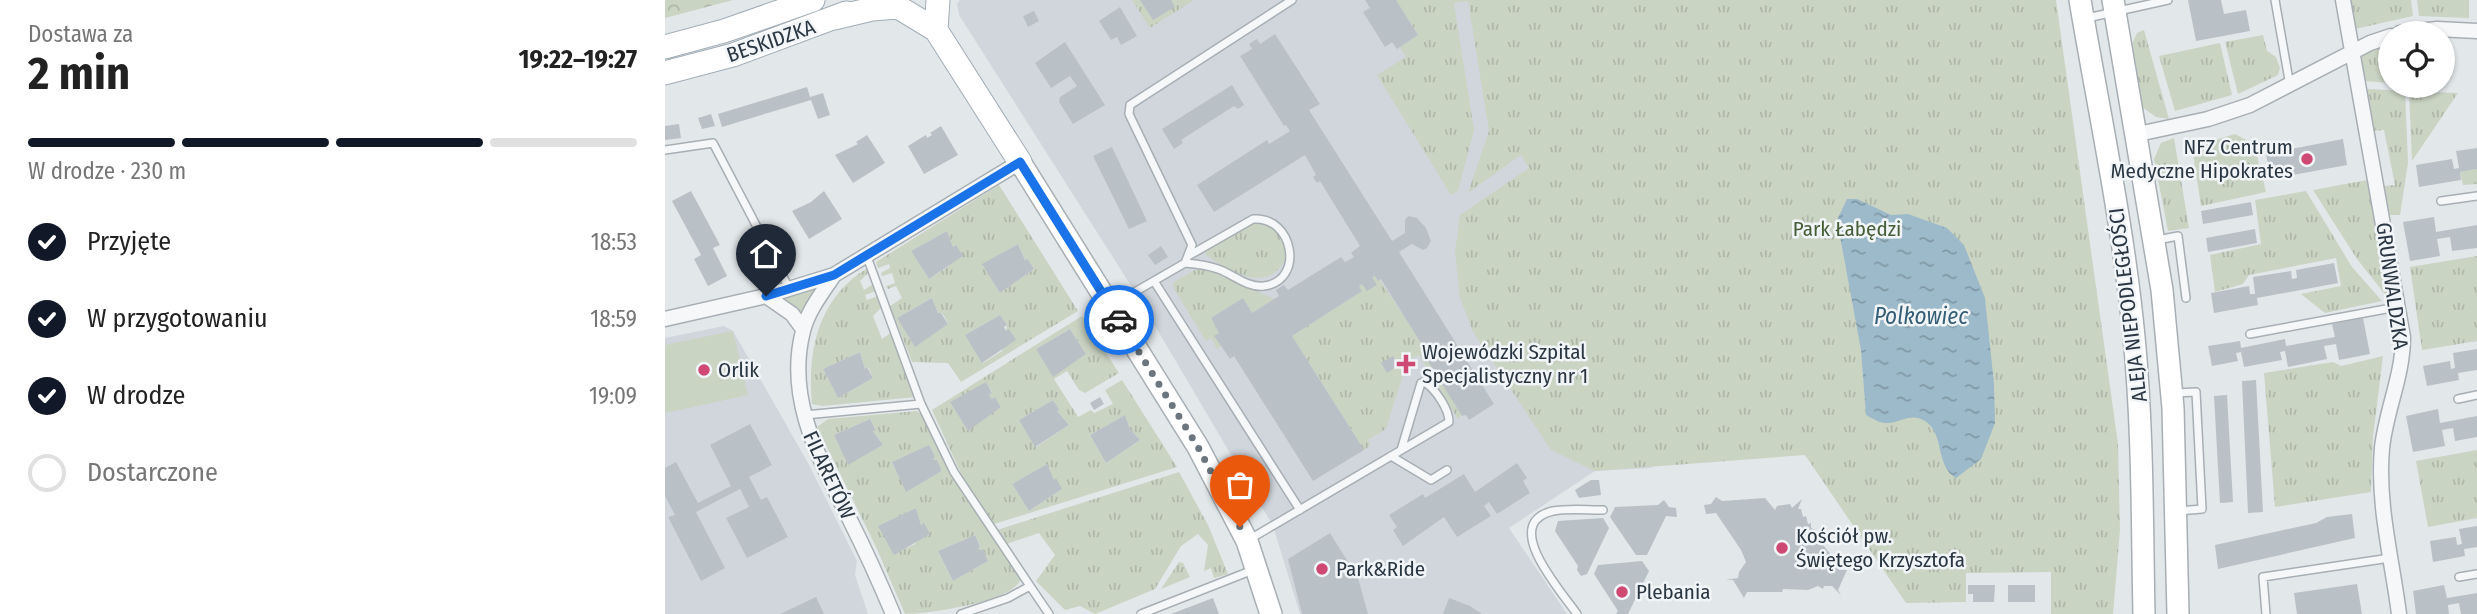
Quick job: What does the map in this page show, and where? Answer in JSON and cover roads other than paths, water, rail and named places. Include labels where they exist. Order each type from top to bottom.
[{"type":"main road","name":"BESKIDZKA","points":[[665,47],[724,31],[813,0]]},
{"type":"main road","name":"BESKIDZKA","points":[[665,73],[733,55],[834,18],[874,0]]},
{"type":"main road","points":[[936,30],[938,0]]},
{"type":"main road","points":[[834,18],[872,9],[898,7],[936,30],[1020,162]]},
{"type":"street","name":"GRUNWALDZKA","points":[[2343,0],[2398,307],[2402,356],[2387,418],[2381,466],[2381,496],[2399,614]]},
{"type":"street","name":"ALEJA NIEPODLEGŁOŚCI","points":[[2114,6],[2156,240],[2172,394],[2178,614]]},
{"type":"street","name":"ALEJA NIEPODLEGŁOŚCI","points":[[2081,9],[2130,296],[2140,407],[2144,614]]},
{"type":"street","points":[[2455,30],[2477,31]]},
{"type":"street","points":[[2138,134],[2228,114],[2290,87],[2353,52],[2378,41]]},
{"type":"street","points":[[1020,162],[1198,447],[1247,541],[1271,614]]},
{"type":"street","name":"FILARETÓW","points":[[665,319],[790,290],[834,275],[1020,162]]},
{"type":"street","points":[[2115,196],[2128,203],[2148,194]]},
{"type":"street","name":"FILARETÓW","points":[[834,275],[817,300],[803,329],[799,357],[803,416],[813,447],[872,564],[893,614]]},
{"type":"street","points":[[766,296],[792,314],[803,329]]},
{"type":"lane","points":[[1110,306],[1185,263],[1192,245],[1129,114],[1130,105],[1292,0]]},
{"type":"lane","points":[[2081,9],[2168,0]]},
{"type":"lane","points":[[2275,0],[2290,87]]},
{"type":"lane","points":[[665,150],[713,143],[790,290]]},
{"type":"lane","points":[[2441,201],[2477,196]]},
{"type":"lane","points":[[1185,263],[1206,265],[1254,286],[1267,286],[1279,279],[1290,265],[1291,247],[1281,228],[1263,219],[1253,219],[1190,255]]},
{"type":"lane","points":[[2156,240],[2178,236],[2186,298]]},
{"type":"lane","points":[[865,254],[921,404],[954,472],[1049,614]]},
{"type":"lane","points":[[1154,281],[1300,510]]},
{"type":"lane","points":[[2250,334],[2398,307]]},
{"type":"lane","points":[[1247,541],[1449,422],[1449,415],[1430,386],[1424,382],[1421,383],[1401,450]]},
{"type":"lane","points":[[2459,399],[2477,395]]},
{"type":"lane","points":[[803,416],[921,404]]},
{"type":"lane","points":[[1391,456],[1431,480],[1447,470]]},
{"type":"lane","points":[[1577,614],[1533,549],[1531,531],[1536,521],[1554,511],[1603,510]]},
{"type":"lane","points":[[2266,614],[2263,577],[2390,558]]},
{"type":"lane","points":[[1141,614],[1257,569]]},
{"type":"lane","points":[[2459,578],[2477,574]]},
{"type":"lane","points":[[961,614],[1008,598],[1030,586]]},
{"type":"water","name":"Polkowiec","points":[[1847,199],[1857,199],[1891,215],[1908,214],[1947,228],[1964,245],[1985,298],[1994,384],[1995,423],[1981,459],[1956,478],[1945,466],[1935,434],[1925,421],[1910,418],[1884,423],[1866,415],[1861,350],[1837,220]]},
{"type":"place","name":"NFZ Centrum Medyczne Hipokrates","points":[[2307,159]]},
{"type":"place","name":"Wojewódzki Szpital Specjalistyczny nr 1","points":[[1406,364]]},
{"type":"place","name":"Orlik","points":[[704,370]]},
{"type":"place","name":"Kościół pw. Świętego Krzysztofa","points":[[1782,548]]},
{"type":"place","name":"Park&Ride","points":[[1322,569]]},
{"type":"place","name":"Plebania","points":[[1622,592]]},
{"type":"park label","name":"Park Łabędzi","points":[[1847,229]]}]
